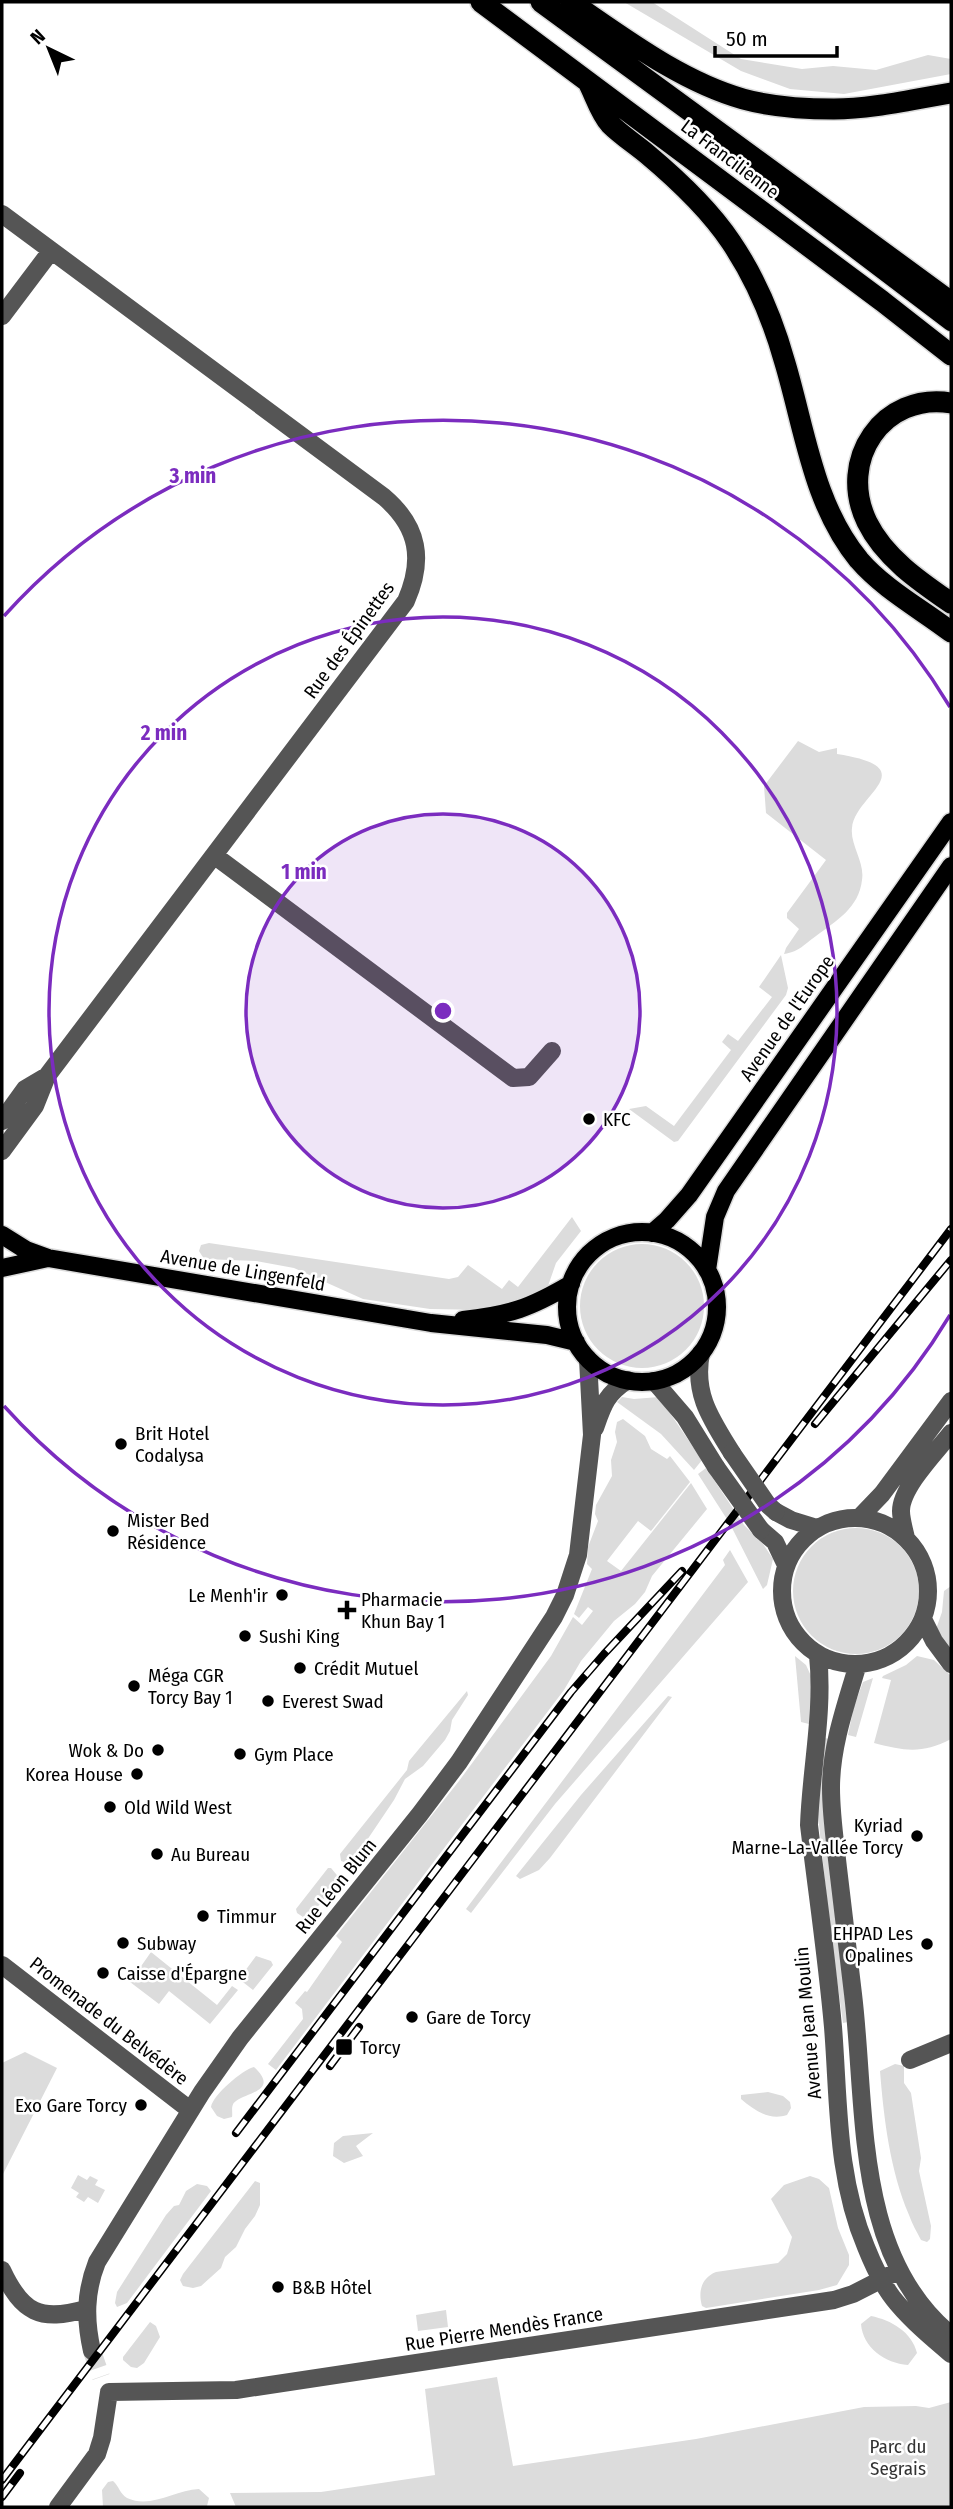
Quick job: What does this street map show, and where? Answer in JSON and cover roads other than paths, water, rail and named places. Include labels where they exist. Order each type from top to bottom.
[{"type":"highway","name":"La Francilienne","points":[[481,2],[951,355]]},
{"type":"highway","name":"La Francilienne","points":[[541,2],[951,303]]},
{"type":"highway","points":[[570,2],[662,62],[723,92],[746,100],[795,108],[836,109],[951,93]]},
{"type":"highway","points":[[588,82],[609,122],[670,174],[705,209],[752,276],[785,361],[821,495],[845,541],[875,575],[951,632]]},
{"type":"highway","points":[[951,402],[925,402],[895,412],[878,426],[866,443],[859,461],[858,480],[865,519],[873,533],[905,568],[951,603]]},
{"type":"main road","points":[[744,151],[761,178],[951,322]]},
{"type":"main road","name":"Avenue de l'Europe","points":[[652,1233],[689,1195],[951,822]]},
{"type":"main road","points":[[707,1270],[715,1217],[726,1191],[951,866]]},
{"type":"main road","points":[[652,1233],[684,1245],[707,1270],[716,1298],[716,1312],[709,1341],[701,1353],[680,1371],[653,1381],[628,1380],[606,1373],[588,1359],[576,1342],[568,1314],[571,1284],[582,1264],[598,1247],[618,1237],[652,1233]]},
{"type":"main road","name":"Avenue de Lingenfeld","points":[[2,1235],[26,1250],[48,1258],[431,1323],[547,1335],[576,1342]]},
{"type":"main road","name":"Avenue de Lingenfeld","points":[[2,1268],[48,1258]]},
{"type":"main road","name":"Avenue de Lingenfeld","points":[[431,1323],[514,1312],[534,1305],[571,1284]]},
{"type":"street","name":"Rue des Épinettes","points":[[2,214],[384,497],[405,521],[413,537],[417,559],[406,601],[47,1076],[35,1106],[2,1151]]},
{"type":"street","points":[[2,316],[51,251]]},
{"type":"street","points":[[215,856],[513,1078],[529,1077],[552,1051]]},
{"type":"street","name":"Rue des Épinettes","points":[[2,1121],[8,1096],[47,1076]]},
{"type":"street","points":[[2,1136],[19,1110],[8,1096]]},
{"type":"street","points":[[701,1353],[697,1371],[698,1387],[712,1420],[732,1453],[768,1505],[792,1520],[817,1528]]},
{"type":"street","name":"Rue Léon Blum","points":[[92,2351],[86,2309],[97,2262],[190,2110],[240,2038],[412,1825],[459,1762],[554,1617],[572,1577],[578,1555],[592,1435],[588,1359]]},
{"type":"street","name":"Rue Léon Blum","points":[[592,1435],[605,1400],[628,1380]]},
{"type":"street","points":[[653,1381],[685,1417],[716,1467],[761,1530],[775,1542],[786,1565]]},
{"type":"street","points":[[859,1518],[881,1494],[951,1401]]},
{"type":"street","points":[[906,1538],[901,1511],[903,1500],[909,1487],[951,1433]]},
{"type":"street","points":[[859,1518],[884,1523],[906,1538],[918,1553],[927,1576],[928,1602],[923,1619],[905,1644],[886,1657],[858,1664],[838,1662],[818,1655],[796,1634],[786,1617],[782,1585],[786,1565],[799,1544],[817,1528],[838,1520],[859,1518]]},
{"type":"street","points":[[923,1619],[934,1641],[949,1661]]},
{"type":"street","points":[[905,1644],[949,1661]]},
{"type":"street","name":"Avenue Jean Moulin","points":[[818,1655],[822,1685],[809,1825],[833,2028],[844,2177],[854,2216],[881,2280],[911,2318],[951,2354]]},
{"type":"street","points":[[858,1664],[846,1704],[831,1787],[857,2026],[869,2174],[879,2220],[898,2271],[920,2305],[951,2335]]},
{"type":"street","name":"Promenade du Belvédère","points":[[2,1965],[190,2110]]},
{"type":"street","points":[[910,2060],[951,2043]]},
{"type":"street","points":[[2,2270],[19,2299],[35,2311],[44,2315],[64,2315],[86,2309]]},
{"type":"street","name":"Rue Pierre Mendès France","points":[[58,2507],[97,2454],[103,2438],[105,2385],[236,2390],[432,2362],[834,2300],[898,2271]]},
{"type":"tunnel","points":[[92,2351],[101,2377]]},
{"type":"railway","points":[[2,2480],[951,1229]]},
{"type":"railway","points":[[815,1424],[951,1260]]},
{"type":"railway","points":[[236,2133],[571,1692],[682,1571]]},
{"type":"railway","points":[[330,2066],[359,2027]]},
{"type":"railway","points":[[2,2497],[20,2473]]},
{"type":"place","name":"KFC","points":[[589,1119]]},
{"type":"place","name":"Brit Hotel Codalysa","points":[[121,1444]]},
{"type":"place","name":"Mister Bed Résidence","points":[[113,1531]]},
{"type":"place","name":"Le Menh'ir","points":[[282,1595]]},
{"type":"place","name":"Pharmacie Khun Bay 1","points":[[347,1610]]},
{"type":"place","name":"Sushi King","points":[[245,1636]]},
{"type":"place","name":"Crédit Mutuel","points":[[300,1668]]},
{"type":"place","name":"Méga CGR Torcy Bay 1","points":[[134,1686]]},
{"type":"place","name":"Everest Swad","points":[[268,1701]]},
{"type":"place","name":"Wok & Do","points":[[158,1750]]},
{"type":"place","name":"Gym Place","points":[[240,1754]]},
{"type":"place","name":"Korea House","points":[[137,1774]]},
{"type":"place","name":"Old Wild West","points":[[110,1807]]},
{"type":"place","name":"Kyriad Marne-La-Vallée Torcy","points":[[917,1836]]},
{"type":"place","name":"Au Bureau","points":[[157,1854]]},
{"type":"place","name":"Timmur","points":[[203,1916]]},
{"type":"place","name":"Subway","points":[[123,1943]]},
{"type":"place","name":"EHPAD Les Opalines","points":[[927,1944]]},
{"type":"place","name":"Caisse d'Épargne","points":[[103,1973]]},
{"type":"place","name":"Gare de Torcy","points":[[412,2017]]},
{"type":"place","name":"Torcy","points":[[344,2047]]},
{"type":"place","name":"Exo Gare Torcy","points":[[141,2105]]},
{"type":"place","name":"B&B Hôtel","points":[[278,2287]]},
{"type":"park label","name":"Parc du Segrais","points":[[898,2457]]}]
